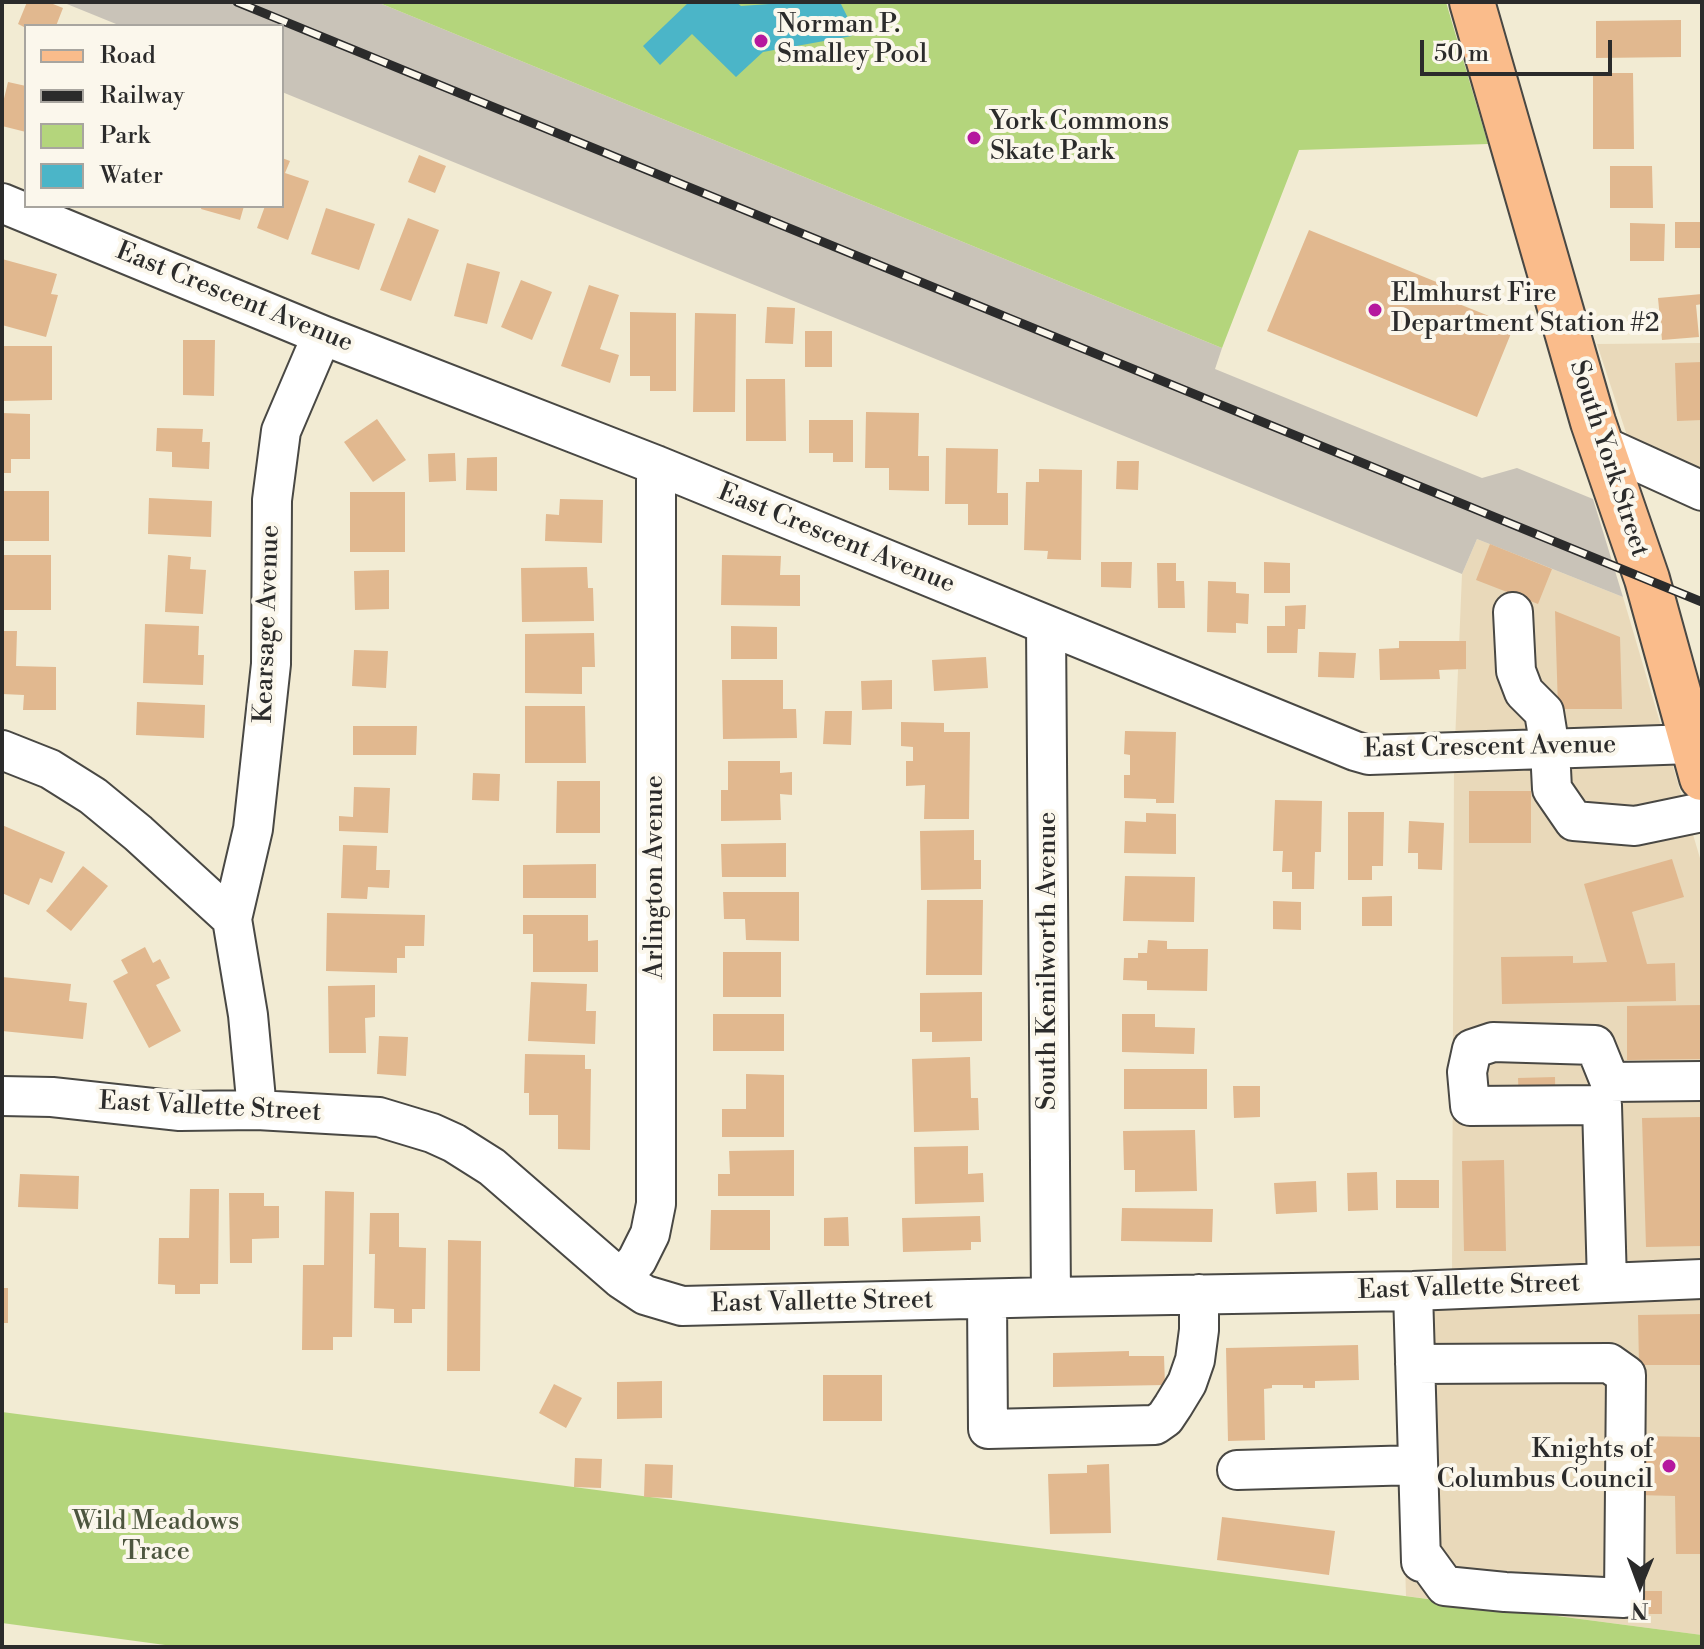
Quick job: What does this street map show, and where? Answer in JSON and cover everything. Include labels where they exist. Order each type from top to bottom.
[{"type":"main road","name":"South York Street","points":[[1472,2],[1601,445],[1647,579],[1697,761]]},
{"type":"street","name":"East Crescent Avenue","points":[[2,203],[322,335],[656,465],[1355,751],[1369,755],[1550,749],[1697,761]]},
{"type":"street","name":"Kearsage Avenue","points":[[232,919],[253,829],[271,664],[272,500],[281,431],[322,335]]},
{"type":"street","points":[[1601,445],[1702,491]]},
{"type":"street","name":"Arlington Avenue","points":[[621,1279],[637,1260],[650,1234],[656,1204],[656,465]]},
{"type":"street","points":[[1513,612],[1516,671],[1524,692],[1544,712],[1552,789],[1574,821],[1635,826],[1702,812]]},
{"type":"street","name":"South Kenilworth Avenue","points":[[1046,625],[1051,1297]]},
{"type":"street","points":[[2,750],[50,769],[93,796],[232,919],[248,1015],[257,1110]]},
{"type":"street","points":[[1607,1283],[1606,1094],[1702,1081]]},
{"type":"street","name":"East Vallette Street","points":[[2,1096],[52,1097],[180,1111],[257,1110],[379,1117],[432,1133],[492,1167],[621,1279],[645,1295],[682,1306],[1413,1291],[1702,1279]]},
{"type":"street","points":[[1413,1291],[1415,1364],[1418,1465],[1421,1558],[1445,1586],[1624,1598],[1626,1375],[1609,1363],[1415,1364]]},
{"type":"street","points":[[987,1300],[988,1429],[1155,1425],[1165,1418],[1173,1406],[1187,1383],[1195,1360],[1199,1294]]},
{"type":"street","points":[[1237,1470],[1418,1465]]},
{"type":"shaded area","points":[[62,2],[377,2],[1222,348],[1215,369],[1482,478],[1517,468],[1593,499],[1623,597],[1477,539],[1462,574],[284,93],[284,24],[116,24]]},
{"type":"shaded area","points":[[1702,343],[1702,484],[1633,454],[1597,344]]},
{"type":"shaded area","points":[[1477,539],[1623,597],[1702,865],[1702,1264],[1452,1273],[1454,766],[1462,574]]},
{"type":"shaded area","points":[[1702,1287],[1702,1635],[1406,1596],[1397,1296]]},
{"type":"green space","points":[[377,2],[1446,2],[1488,144],[1299,150],[1222,348]]},
{"type":"green space","name":"Wild Meadows Trace","points":[[2,1412],[1702,1635],[1702,1647],[180,1647],[2,1623]]},
{"type":"water","name":"Norman P. Smalley Pool","points":[[689,2],[736,2],[741,6],[770,2],[840,2],[852,36],[763,52],[736,77],[692,34],[660,65],[643,46]]},
{"type":"building","points":[[27,2],[48,2],[63,8],[57,24],[24,24],[24,27],[18,24]]},
{"type":"building","points":[[1681,20],[1681,57],[1596,58],[1596,21]]},
{"type":"building","points":[[1593,73],[1633,73],[1634,149],[1593,149]]},
{"type":"building","points":[[8,82],[24,86],[24,132],[2,126],[2,107]]},
{"type":"building","points":[[419,155],[446,166],[435,193],[408,182]]},
{"type":"building","points":[[284,159],[290,161],[285,173],[309,181],[288,240],[257,228],[264,208],[284,208]]},
{"type":"building","points":[[1610,166],[1652,166],[1653,208],[1610,208]]},
{"type":"building","points":[[201,208],[243,208],[240,220]]},
{"type":"building","points":[[326,208],[375,224],[359,270],[311,254]]},
{"type":"building","points":[[408,218],[439,230],[411,301],[380,290]]},
{"type":"building","points":[[1675,222],[1702,222],[1702,248],[1675,248]]},
{"type":"building","points":[[1630,223],[1665,224],[1664,261],[1630,261]]},
{"type":"building","name":"Elmhurst Fire Department Station #2","points":[[1309,230],[1439,283],[1434,294],[1514,326],[1477,417],[1267,331]]},
{"type":"building","points":[[2,259],[57,274],[51,294],[58,295],[46,337],[2,325]]},
{"type":"building","points":[[467,263],[500,272],[487,324],[454,316]]},
{"type":"building","points":[[521,280],[552,292],[532,340],[501,327]]},
{"type":"building","points":[[589,285],[619,295],[600,349],[619,355],[610,383],[561,366]]},
{"type":"building","points":[[1702,294],[1702,304],[1696,305],[1699,337],[1662,340],[1658,298]]},
{"type":"building","points":[[767,307],[795,308],[793,344],[765,343]]},
{"type":"building","points":[[630,312],[676,313],[676,391],[650,391],[650,376],[630,376]]},
{"type":"building","points":[[695,313],[736,314],[735,412],[693,412]]},
{"type":"building","points":[[805,331],[832,331],[832,367],[805,367]]},
{"type":"building","points":[[183,340],[215,340],[214,396],[183,395]]},
{"type":"building","points":[[2,346],[52,346],[52,400],[2,401]]},
{"type":"building","points":[[1702,362],[1702,420],[1677,421],[1675,363]]},
{"type":"building","points":[[746,379],[785,379],[786,441],[746,441]]},
{"type":"building","points":[[866,412],[919,413],[918,456],[929,456],[929,491],[889,490],[889,468],[865,468]]},
{"type":"building","points":[[2,413],[30,414],[30,459],[11,459],[11,473],[2,473]]},
{"type":"building","points":[[377,419],[406,460],[373,482],[344,442]]},
{"type":"building","points":[[809,420],[853,420],[853,462],[833,462],[833,453],[809,453]]},
{"type":"building","points":[[157,428],[203,429],[202,442],[210,442],[209,469],[172,467],[172,452],[156,451]]},
{"type":"building","points":[[946,448],[998,449],[997,493],[1008,493],[1008,525],[968,525],[968,504],[945,504]]},
{"type":"building","points":[[455,453],[456,481],[429,482],[428,454]]},
{"type":"building","points":[[497,457],[497,491],[466,490],[467,458]]},
{"type":"building","points":[[1117,461],[1139,461],[1138,490],[1116,489]]},
{"type":"building","points":[[1039,469],[1082,470],[1081,560],[1047,559],[1048,551],[1024,550],[1026,482],[1039,482]]},
{"type":"building","points":[[2,491],[49,491],[49,541],[2,541]]},
{"type":"building","points":[[350,492],[405,492],[405,552],[350,552]]},
{"type":"building","points":[[149,498],[212,501],[211,537],[148,534]]},
{"type":"building","points":[[560,499],[603,500],[602,543],[545,541],[546,514],[559,515]]},
{"type":"building","points":[[1490,544],[1552,569],[1538,604],[1476,580]]},
{"type":"building","points":[[2,555],[51,555],[51,610],[2,610]]},
{"type":"building","points":[[168,555],[191,557],[190,569],[206,570],[203,614],[165,612]]},
{"type":"building","points":[[722,555],[781,556],[780,575],[800,575],[800,606],[721,605]]},
{"type":"building","points":[[1101,562],[1132,562],[1131,588],[1101,587]]},
{"type":"building","points":[[1264,562],[1290,563],[1290,593],[1264,593]]},
{"type":"building","points":[[1157,563],[1176,563],[1176,581],[1184,581],[1185,608],[1158,608]]},
{"type":"building","points":[[587,567],[588,588],[593,588],[594,621],[522,622],[521,568]]},
{"type":"building","points":[[389,570],[389,609],[355,610],[354,571]]},
{"type":"building","points":[[1208,581],[1236,582],[1236,593],[1249,594],[1248,624],[1236,623],[1236,633],[1207,632]]},
{"type":"building","points":[[1306,605],[1305,629],[1298,629],[1297,653],[1267,653],[1267,626],[1285,626],[1285,606]]},
{"type":"building","points":[[1555,611],[1620,637],[1622,709],[1558,709]]},
{"type":"building","points":[[145,624],[199,626],[198,655],[204,655],[203,685],[143,683]]},
{"type":"building","points":[[731,626],[777,627],[777,659],[731,659]]},
{"type":"building","points":[[2,631],[17,631],[16,666],[56,667],[56,710],[23,710],[24,695],[2,694]]},
{"type":"building","points":[[594,633],[595,667],[582,667],[582,694],[525,693],[525,634]]},
{"type":"building","points":[[1399,641],[1466,641],[1466,669],[1439,670],[1440,679],[1380,680],[1379,649],[1399,648]]},
{"type":"building","points":[[354,650],[388,651],[386,688],[352,686]]},
{"type":"building","points":[[1319,652],[1356,653],[1354,678],[1318,677]]},
{"type":"building","points":[[986,657],[988,688],[934,691],[932,660]]},
{"type":"building","points":[[722,680],[783,680],[783,709],[796,709],[797,738],[723,739]]},
{"type":"building","points":[[892,680],[892,709],[862,710],[861,681]]},
{"type":"building","points":[[137,702],[205,705],[204,738],[136,735]]},
{"type":"building","points":[[525,706],[585,706],[586,763],[525,763]]},
{"type":"building","points":[[825,711],[852,711],[851,745],[823,744]]},
{"type":"building","points":[[901,722],[944,723],[944,732],[970,732],[969,819],[924,819],[925,785],[906,786],[906,761],[913,761],[913,747],[901,746]]},
{"type":"building","points":[[353,726],[417,726],[416,755],[353,755]]},
{"type":"building","points":[[1125,731],[1176,732],[1174,803],[1124,798],[1124,775],[1130,775],[1130,755],[1124,754]]},
{"type":"building","points":[[728,761],[780,761],[780,773],[792,772],[792,795],[780,794],[781,820],[721,821],[721,790],[728,790]]},
{"type":"building","points":[[473,773],[500,774],[499,801],[472,800]]},
{"type":"building","points":[[557,781],[600,781],[600,833],[556,833]]},
{"type":"building","points":[[354,787],[390,788],[388,833],[339,831],[339,816],[353,817]]},
{"type":"building","points":[[1469,791],[1531,791],[1531,843],[1469,843]]},
{"type":"building","points":[[1275,800],[1322,801],[1321,852],[1315,852],[1314,889],[1292,889],[1292,872],[1282,872],[1283,851],[1273,851]]},
{"type":"building","points":[[1348,812],[1384,812],[1383,866],[1372,866],[1372,880],[1348,880]]},
{"type":"building","points":[[1146,813],[1176,814],[1176,854],[1124,853],[1125,821],[1146,822]]},
{"type":"building","points":[[1409,821],[1444,823],[1442,870],[1418,869],[1418,853],[1408,853]]},
{"type":"building","points":[[2,825],[65,852],[52,883],[40,878],[29,905],[2,893]]},
{"type":"building","points":[[974,830],[974,860],[981,860],[981,889],[921,890],[920,831]]},
{"type":"building","points":[[786,843],[786,877],[722,877],[721,844]]},
{"type":"building","points":[[343,845],[377,846],[376,870],[390,870],[389,888],[368,887],[367,899],[341,898]]},
{"type":"building","points":[[1672,859],[1684,897],[1632,912],[1647,964],[1675,963],[1676,1001],[1502,1004],[1501,957],[1573,956],[1573,963],[1607,962],[1584,884]]},
{"type":"building","points":[[596,864],[596,898],[523,898],[523,865]]},
{"type":"building","points":[[83,866],[108,886],[71,931],[46,911]]},
{"type":"building","points":[[1125,876],[1195,877],[1194,922],[1123,921]]},
{"type":"building","points":[[723,892],[799,892],[799,941],[746,940],[745,919],[724,919]]},
{"type":"building","points":[[1392,896],[1392,926],[1362,926],[1362,897]]},
{"type":"building","points":[[927,900],[983,900],[982,975],[926,975]]},
{"type":"building","points":[[1273,901],[1301,902],[1301,930],[1273,929]]},
{"type":"building","points":[[327,913],[425,915],[424,946],[405,946],[405,958],[397,958],[397,973],[326,971]]},
{"type":"building","points":[[523,915],[588,915],[588,941],[598,940],[598,972],[533,972],[533,934],[523,934]]},
{"type":"building","points":[[1148,940],[1167,941],[1167,949],[1208,949],[1207,991],[1147,990],[1147,981],[1123,980],[1124,958],[1138,958],[1138,953],[1147,953]]},
{"type":"building","points":[[145,947],[153,963],[160,959],[170,978],[156,985],[181,1031],[149,1048],[113,981],[128,973],[121,960]]},
{"type":"building","points":[[723,952],[781,952],[781,997],[723,997]]},
{"type":"building","points":[[2,977],[71,984],[69,1001],[87,1003],[83,1039],[2,1031]]},
{"type":"building","points":[[531,982],[587,984],[586,1011],[596,1011],[595,1044],[528,1041]]},
{"type":"building","points":[[375,985],[375,1017],[365,1018],[366,1053],[329,1053],[328,986]]},
{"type":"building","points":[[982,992],[982,1041],[932,1042],[932,1032],[920,1032],[920,993]]},
{"type":"building","points":[[1702,1005],[1702,1059],[1627,1060],[1627,1006]]},
{"type":"building","points":[[713,1014],[784,1014],[784,1051],[713,1051]]},
{"type":"building","points":[[1122,1014],[1155,1014],[1155,1027],[1195,1028],[1194,1054],[1122,1052]]},
{"type":"building","points":[[379,1036],[408,1037],[406,1076],[377,1074]]},
{"type":"building","points":[[525,1054],[585,1055],[585,1069],[591,1069],[590,1150],[558,1149],[558,1115],[529,1115],[529,1093],[524,1093]]},
{"type":"building","points":[[970,1057],[971,1098],[978,1098],[979,1130],[914,1132],[912,1059]]},
{"type":"building","points":[[1124,1069],[1207,1069],[1207,1109],[1124,1109]]},
{"type":"building","points":[[746,1074],[784,1075],[784,1137],[722,1137],[722,1109],[746,1109]]},
{"type":"building","points":[[1555,1077],[1556,1125],[1520,1127],[1518,1078]]},
{"type":"building","points":[[1233,1086],[1260,1086],[1260,1117],[1234,1118]]},
{"type":"building","points":[[1702,1117],[1702,1246],[1646,1247],[1642,1118]]},
{"type":"building","points":[[1195,1130],[1197,1191],[1135,1192],[1135,1170],[1124,1170],[1123,1131]]},
{"type":"building","points":[[968,1146],[968,1174],[983,1173],[984,1202],[915,1204],[914,1147]]},
{"type":"building","points":[[794,1150],[794,1196],[718,1196],[718,1174],[730,1174],[729,1151]]},
{"type":"building","points":[[1504,1160],[1506,1251],[1464,1251],[1462,1161]]},
{"type":"building","points":[[1377,1172],[1378,1210],[1348,1211],[1347,1173]]},
{"type":"building","points":[[20,1174],[79,1176],[78,1209],[18,1207]]},
{"type":"building","points":[[1396,1180],[1439,1180],[1439,1208],[1396,1208]]},
{"type":"building","points":[[1316,1181],[1317,1212],[1276,1214],[1274,1183]]},
{"type":"building","points":[[190,1189],[219,1189],[218,1284],[200,1284],[200,1294],[175,1294],[175,1285],[158,1284],[159,1238],[189,1238]]},
{"type":"building","points":[[325,1191],[354,1192],[352,1337],[333,1337],[333,1350],[302,1350],[303,1265],[324,1265]]},
{"type":"building","points":[[229,1193],[264,1193],[264,1206],[279,1206],[279,1238],[252,1239],[252,1263],[230,1263]]},
{"type":"building","points":[[1122,1208],[1213,1209],[1212,1242],[1121,1241]]},
{"type":"building","points":[[711,1210],[770,1210],[770,1250],[710,1250]]},
{"type":"building","points":[[370,1213],[399,1213],[399,1247],[426,1248],[425,1309],[412,1309],[412,1323],[394,1323],[394,1309],[374,1308],[375,1254],[369,1254]]},
{"type":"building","points":[[980,1216],[981,1242],[971,1242],[971,1250],[903,1252],[902,1218]]},
{"type":"building","points":[[848,1217],[849,1246],[824,1246],[824,1218]]},
{"type":"building","points":[[448,1240],[481,1241],[480,1371],[447,1371]]},
{"type":"building","points":[[2,1288],[8,1288],[8,1323],[2,1323]]},
{"type":"building","points":[[1702,1314],[1702,1365],[1639,1365],[1638,1315]]},
{"type":"building","points":[[1358,1345],[1359,1380],[1315,1381],[1315,1388],[1272,1385],[1272,1388],[1264,1389],[1265,1440],[1228,1441],[1226,1348]]},
{"type":"building","points":[[1129,1351],[1129,1356],[1164,1356],[1165,1385],[1053,1387],[1053,1353]]},
{"type":"building","points":[[823,1375],[882,1375],[882,1421],[823,1421]]},
{"type":"building","points":[[662,1381],[662,1418],[617,1419],[617,1382]]},
{"type":"building","points":[[554,1384],[582,1398],[566,1428],[539,1413]]},
{"type":"building","name":"Knights of Columbus Council","points":[[1637,1436],[1702,1437],[1702,1554],[1676,1554],[1675,1496],[1637,1495]]},
{"type":"building","points":[[575,1458],[602,1459],[601,1488],[574,1487]]},
{"type":"building","points":[[645,1464],[673,1465],[672,1498],[644,1497]]},
{"type":"building","points":[[1109,1464],[1111,1533],[1050,1534],[1048,1474],[1087,1473],[1087,1465]]},
{"type":"building","points":[[1222,1517],[1335,1531],[1329,1575],[1217,1560]]},
{"type":"building","points":[[1638,1591],[1662,1591],[1662,1614],[1639,1614]]},
{"type":"railway","points":[[237,2],[1702,602]]},
{"type":"place","name":"Norman P. Smalley Pool","points":[[761,41]]},
{"type":"place","name":"York Commons Skate Park","points":[[974,138]]},
{"type":"place","name":"Elmhurst Fire Department Station #2","points":[[1375,310]]},
{"type":"place","name":"Knights of Columbus Council","points":[[1669,1466]]}]
